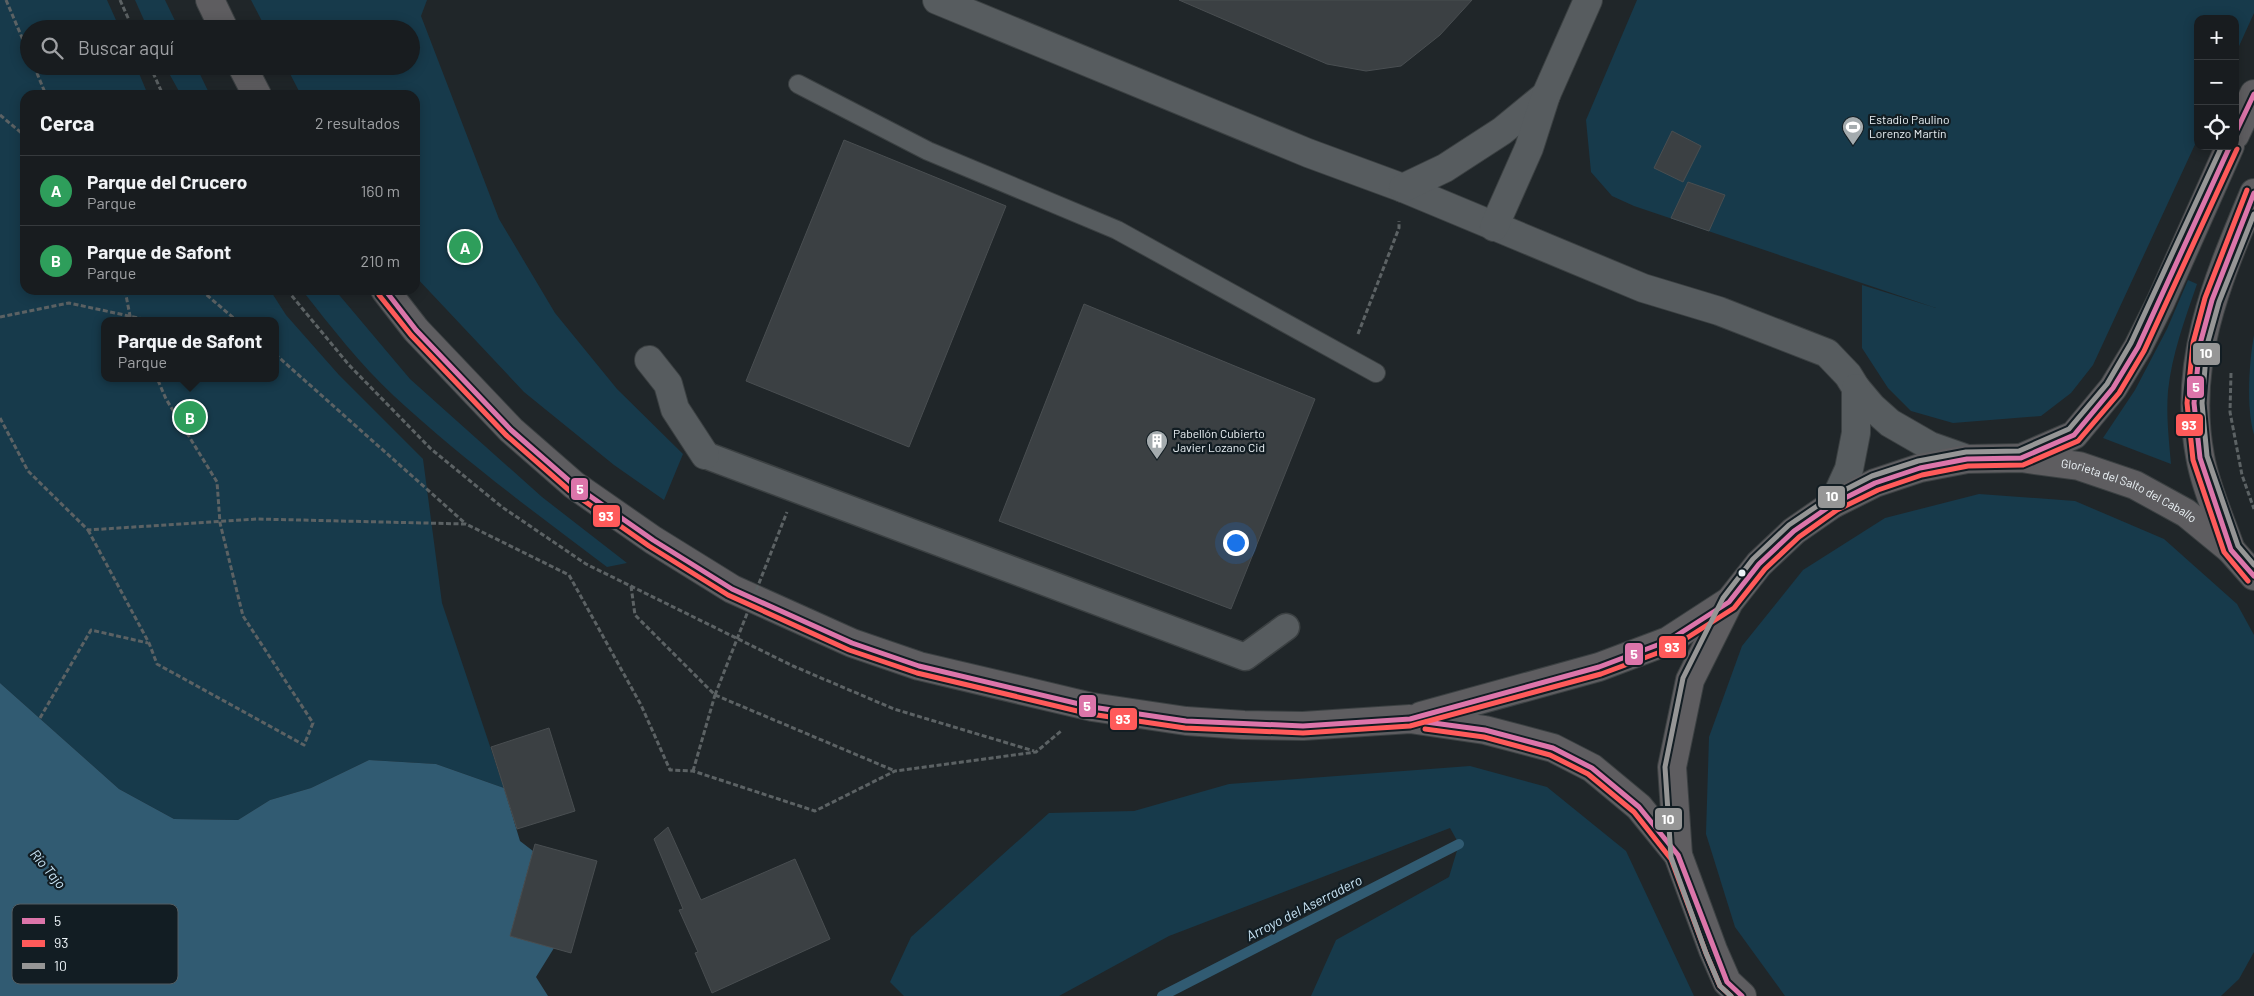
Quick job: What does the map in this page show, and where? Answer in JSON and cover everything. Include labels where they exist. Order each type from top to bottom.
[{"type":"main road","points":[[210,0],[220,20]]},
{"type":"main road","points":[[247,75],[254,90]]},
{"type":"main road","points":[[2239,126],[2254,94]]},
{"type":"main road","points":[[2021,458],[2074,435],[2113,388],[2138,347],[2160,302],[2228,150]]},
{"type":"main road","points":[[2231,550],[2200,458],[2194,403],[2200,344],[2212,300],[2254,193]]},
{"type":"main road","points":[[389,295],[416,330],[479,398],[545,461],[609,510],[732,589],[852,643],[902,661],[1092,707],[1186,720],[1244,725],[1303,726],[1410,719],[1599,667],[1668,641],[1730,602]]},
{"type":"main road","name":"Glorieta del Salto del Caballo","points":[[1733,991],[1678,855],[1672,767],[1690,680],[1730,602],[1759,564],[1794,531],[1833,504],[1875,483],[1920,468],[1967,459],[2021,458],[2079,466],[2134,485],[2186,514],[2231,550],[2254,576]]},
{"type":"main road","points":[[1410,719],[1485,730],[1553,748],[1569,756],[1592,768],[1638,807],[1678,855]]},
{"type":"street","points":[[937,0],[1308,153],[1403,188],[1643,288],[1719,311],[1828,353],[1848,375],[1856,388],[1890,423],[1930,446],[1967,459]]},
{"type":"street","points":[[1494,227],[1530,148],[1546,95],[1588,0]]},
{"type":"street","points":[[1403,188],[1445,168],[1494,136],[1546,95]]},
{"type":"street","points":[[649,360],[668,384],[674,409],[705,455],[1245,657],[1286,627]]},
{"type":"street","points":[[1833,504],[1849,469],[1856,433],[1856,388]]},
{"type":"lane","points":[[798,84],[928,151],[1117,230],[1376,373]]},
{"type":"path","points":[[6,0],[20,33]]},
{"type":"path","points":[[120,0],[129,20]]},
{"type":"path","points":[[38,75],[44,90]]},
{"type":"path","points":[[154,75],[161,90]]},
{"type":"path","points":[[0,115],[20,132]]},
{"type":"path","points":[[1348,358],[1399,228]]},
{"type":"path","points":[[126,295],[129,316]]},
{"type":"path","points":[[208,295],[232,317]]},
{"type":"path","points":[[291,295],[349,365],[432,449],[502,507],[586,564],[793,666],[894,709],[1036,752]]},
{"type":"path","points":[[0,317],[69,303],[134,317]]},
{"type":"path","points":[[279,358],[466,524],[569,575],[642,705],[670,770],[693,771],[815,812],[895,770],[1036,752],[1092,707]]},
{"type":"path","points":[[0,418],[28,471],[88,530],[149,643],[157,664],[304,745],[313,723],[243,616],[220,523],[217,482],[166,399],[159,382]]},
{"type":"path","points":[[693,771],[715,695],[787,512]]},
{"type":"path","points":[[88,530],[220,523],[257,519],[466,524]]},
{"type":"path","points":[[630,585],[635,615],[715,695],[895,770]]},
{"type":"path","points":[[40,718],[91,630],[149,643]]},
{"type":"shaded area","points":[[0,0],[107,0],[116,20],[20,20],[20,75],[140,75],[146,90],[20,90],[20,295],[273,295],[286,315],[339,375],[423,459],[442,603],[504,788],[436,764],[369,760],[311,788],[270,800],[238,820],[174,819],[119,789],[0,683]]},
{"type":"shaded area","points":[[135,0],[165,0],[175,20],[144,20]]},
{"type":"shaded area","points":[[251,0],[427,0],[421,16],[499,219],[555,313],[617,389],[683,454],[664,500],[614,465],[524,392],[420,281],[420,90],[298,90],[291,75],[420,75],[420,20],[261,20]]},
{"type":"shaded area","name":"Estadio Paulino Lorenzo Martín","points":[[1637,0],[2254,0],[2254,13],[2239,46],[2239,15],[2194,15],[2194,147],[2093,365],[2071,393],[2041,416],[1953,423],[1911,411],[1888,388],[1862,348],[1862,285],[1936,308],[1634,206],[1612,196],[1591,172],[1586,120]]},
{"type":"shaded area","points":[[170,75],[200,75],[208,90],[178,90]]},
{"type":"shaded area","points":[[2188,280],[2197,284],[2176,350],[2168,391],[2171,464],[2103,438],[2135,390],[2167,329]]},
{"type":"shaded area","points":[[306,295],[339,295],[410,379],[542,497],[627,563],[607,567],[498,484],[394,396],[369,371]]},
{"type":"shaded area","points":[[2254,335],[2254,435],[2251,424],[2249,385]]},
{"type":"shaded area","points":[[1979,494],[2075,501],[2164,539],[2237,604],[2254,635],[2254,952],[2239,979],[2221,996],[1785,996],[1735,927],[1706,834],[1709,737],[1742,646],[1803,570],[1885,518]]},
{"type":"shaded area","points":[[1470,766],[1547,787],[1626,851],[1694,996],[1311,996],[1336,940],[1449,877],[1459,844],[1450,828],[1169,936],[1059,996],[904,996],[890,982],[911,937],[1049,813],[1134,811],[1229,784]]},
{"type":"water","name":"Río Tajo","points":[[0,683],[119,789],[174,819],[238,820],[270,800],[311,788],[369,760],[436,764],[504,788],[520,841],[533,851],[510,936],[554,948],[536,977],[548,996],[0,996]]},
{"type":"building","points":[[1179,0],[1472,0],[1440,35],[1401,66],[1366,71],[1327,64]]},
{"type":"building","points":[[1672,131],[1701,146],[1683,182],[1654,168]]},
{"type":"building","points":[[844,140],[1006,206],[909,447],[746,381]]},
{"type":"building","points":[[1688,182],[1725,195],[1709,231],[1671,218]]},
{"type":"building","name":"Pabellón Cubierto Javier Lozano Cid","points":[[1084,304],[1315,399],[1231,609],[999,521]]},
{"type":"building","points":[[549,728],[575,811],[517,829],[491,747]]},
{"type":"building","points":[[668,827],[701,900],[795,859],[830,939],[712,993],[695,953],[698,952],[679,910],[683,909],[654,839]]},
{"type":"building","points":[[535,844],[597,861],[571,953],[510,936]]},
{"type":"waterway","name":"Arroyo del Aserradero","points":[[1162,996],[1459,844]]},
{"type":"transit line","name":"5","points":[[2239,126],[2254,94]]},
{"type":"transit line","name":"10","points":[[1731,996],[1720,986],[1671,857],[1665,767],[1683,678],[1723,598],[1753,559],[1789,525],[1829,498],[1872,476],[1918,461],[1966,452],[2019,451],[2069,429],[2107,384],[2131,343],[2220,150]]},
{"type":"transit line","name":"5","points":[[389,295],[416,330],[511,430],[574,485],[653,540],[732,589],[852,643],[919,666],[1092,707],[1186,721],[1303,726],[1410,719],[1599,667],[1668,641],[1729,602],[1759,564],[1794,531],[1833,504],[1875,483],[1920,468],[1967,459],[2021,458],[2074,435],[2113,388],[2138,347],[2228,150]]},
{"type":"transit line","name":"93","points":[[379,295],[411,335],[506,435],[570,491],[649,546],[728,595],[849,650],[917,673],[1090,714],[1185,728],[1303,733],[1410,726],[1601,674],[1671,648],[1734,608],[1765,569],[1799,537],[1837,510],[1878,490],[1922,475],[1968,466],[2023,465],[2078,441],[2119,393],[2144,351],[2237,150]]},
{"type":"transit line","name":"93","points":[[2247,190],[2205,298],[2193,343],[2187,403],[2193,460],[2224,552],[2248,581]]},
{"type":"transit line","name":"5","points":[[2254,193],[2212,300],[2200,344],[2194,403],[2200,458],[2231,550],[2254,576]]},
{"type":"transit line","name":"10","points":[[2254,214],[2219,302],[2207,345],[2202,403],[2207,456],[2238,546],[2254,565]]},
{"type":"transit line","name":"5","points":[[1426,722],[1485,730],[1553,748],[1592,768],[1639,807],[1678,855],[1727,982],[1742,996]]},
{"type":"transit line","name":"93","points":[[1425,729],[1484,737],[1550,755],[1588,774],[1634,812],[1671,859],[1720,986],[1731,996]]},
{"type":"place","name":"Estadio Paulino Lorenzo Martín","points":[[1853,146]]},
{"type":"place","name":"Parque del Crucero","points":[[465,247]]},
{"type":"place","name":"Parque de Safont","points":[[190,417]]},
{"type":"place","name":"Pabellón Cubierto Javier Lozano Cid","points":[[1157,460]]}]
